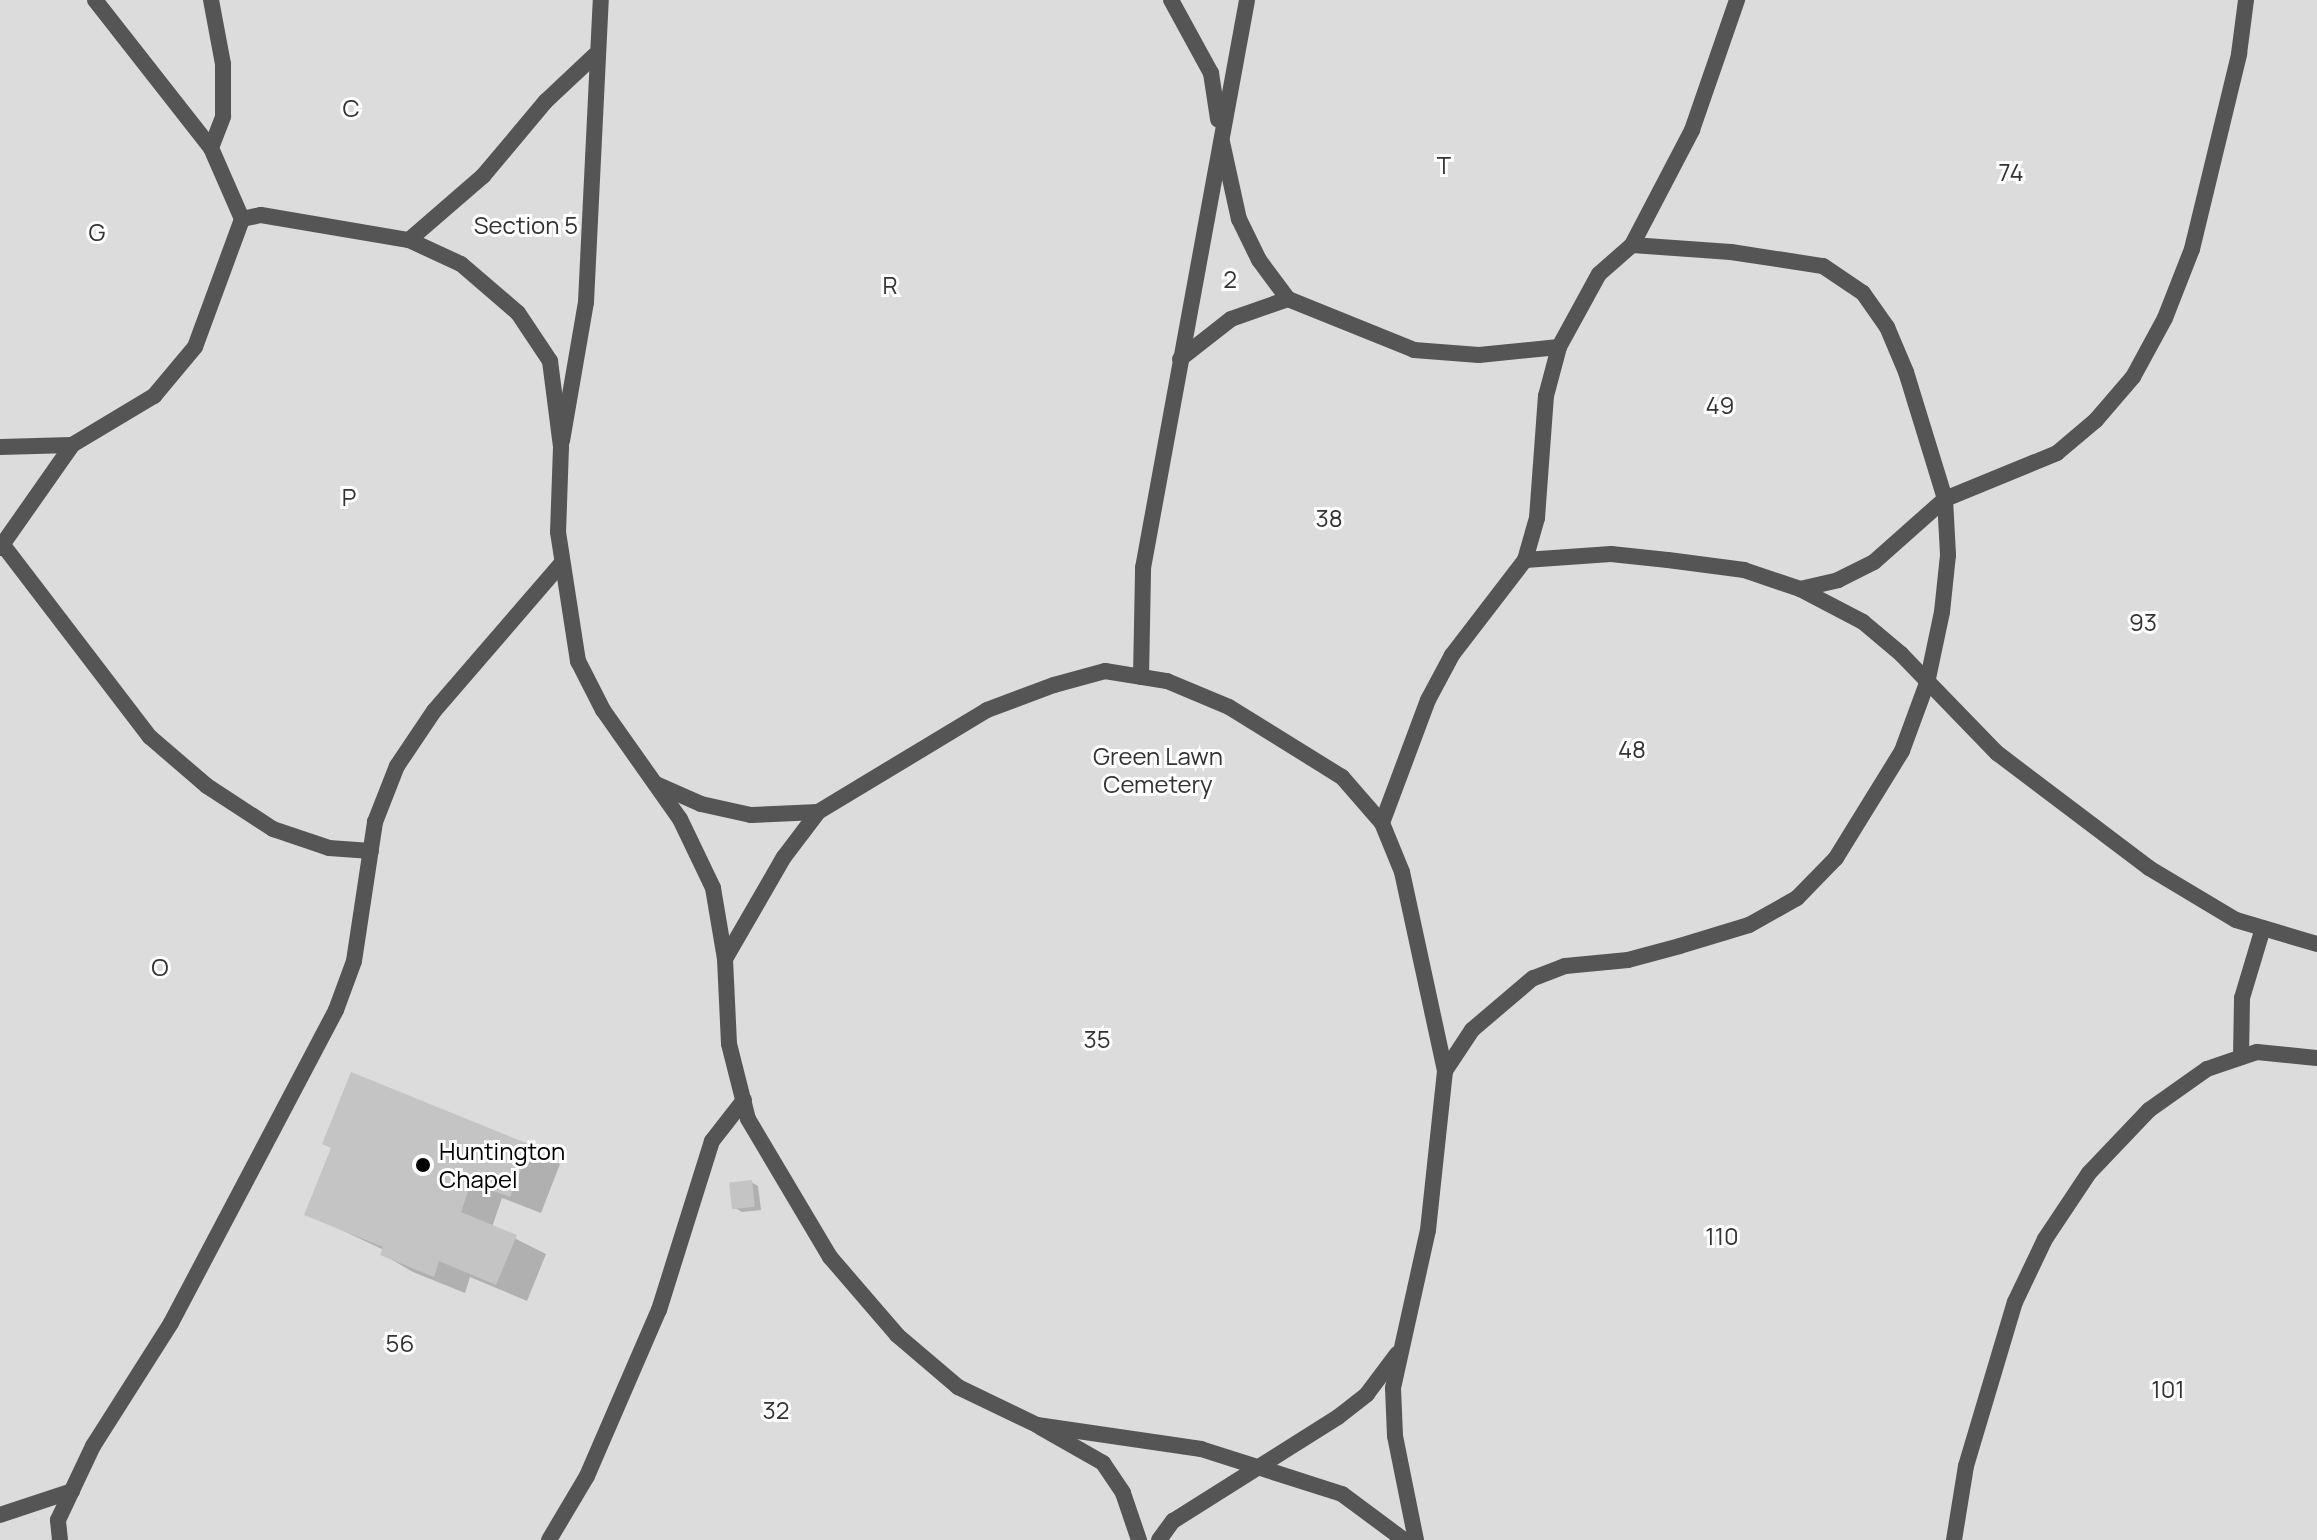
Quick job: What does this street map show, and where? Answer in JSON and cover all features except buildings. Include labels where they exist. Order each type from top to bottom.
[{"type":"street","points":[[95,0],[211,148],[242,219],[195,347],[154,396],[72,445],[2,547],[150,737],[207,786],[273,829],[329,848],[371,851]]},
{"type":"street","points":[[211,0],[223,64],[223,116],[211,148]]},
{"type":"street","points":[[561,447],[586,302],[595,55],[601,0]]},
{"type":"street","points":[[1171,0],[1211,73],[1220,134],[1239,219],[1259,260],[1288,299],[1414,350],[1479,355],[1559,347]]},
{"type":"street","points":[[1141,677],[1143,568],[1220,134],[1247,0]]},
{"type":"street","points":[[1382,823],[1428,700],[1452,655],[1525,560],[1537,518],[1546,396],[1559,347],[1599,274],[1632,245],[1692,130],[1737,0]]},
{"type":"street","points":[[1800,589],[1838,580],[1874,562],[1945,499],[2057,453],[2096,420],[2133,377],[2165,318],[2192,249],[2239,54],[2246,0]]},
{"type":"street","points":[[409,240],[483,176],[546,101],[595,55]]},
{"type":"street","points":[[242,219],[261,215],[409,240],[461,264],[518,313],[550,361],[561,447],[561,564],[578,661],[603,710],[680,819],[713,888],[725,959],[729,1044],[748,1119],[830,1257],[897,1335],[958,1387],[1037,1425],[1103,1463],[1123,1493],[1139,1540]]},
{"type":"street","points":[[1445,1071],[1472,1030],[1533,978],[1565,966],[1628,960],[1680,946],[1749,925],[1797,898],[1836,858],[1874,801],[1902,751],[1927,683],[1947,569],[1945,499],[1906,372],[1887,327],[1863,293],[1823,266],[1632,245]]},
{"type":"street","points":[[1180,359],[1231,319],[1288,299]]},
{"type":"street","points":[[0,447],[72,445]]},
{"type":"street","points":[[1525,560],[1611,554],[1668,560],[1744,570],[1800,589],[1863,622],[1997,753],[2149,868],[2236,920],[2317,944]]},
{"type":"street","points":[[49,1540],[93,1446],[171,1323],[336,1010],[354,961],[375,822],[397,766],[434,711],[561,564]]},
{"type":"street","points":[[725,959],[784,857],[818,812],[987,710],[1105,671],[1167,681],[1229,707],[1291,742],[1342,777],[1382,823],[1402,872],[1445,1071],[1428,1230],[1393,1388],[1395,1436],[1416,1540]]},
{"type":"street","points":[[656,784],[701,804],[751,815],[818,812]]},
{"type":"street","points":[[2241,1057],[2242,998],[2263,928]]},
{"type":"street","points":[[1954,1540],[1966,1466],[2015,1302],[2045,1239],[2089,1173],[2149,1110],[2207,1069],[2257,1052],[2317,1058]]},
{"type":"street","points":[[549,1540],[587,1476],[659,1310],[712,1141],[744,1100]]},
{"type":"street","points":[[1159,1540],[1173,1521],[1338,1417],[1367,1394],[1401,1349]]},
{"type":"street","points":[[1037,1425],[1150,1439],[1257,1466],[1342,1494],[1404,1540]]},
{"type":"street","points":[[0,1515],[72,1491]]},
{"type":"street","points":[[58,1520],[60,1540]]},
{"type":"green space","name":"Green Lawn Cemetery","points":[[0,0],[2317,0],[2317,1540],[0,1540]]},
{"type":"place","name":"Huntington Chapel","points":[[423,1165]]},
{"type":"park label","name":"C","points":[[351,108]]},
{"type":"park label","name":"T","points":[[1444,165]]},
{"type":"park label","name":"74","points":[[2011,172]]},
{"type":"park label","name":"Section 5","points":[[526,225]]},
{"type":"park label","name":"G","points":[[97,232]]},
{"type":"park label","name":"2","points":[[1230,279]]},
{"type":"park label","name":"R","points":[[890,285]]},
{"type":"park label","name":"49","points":[[1720,405]]},
{"type":"park label","name":"P","points":[[349,497]]},
{"type":"park label","name":"38","points":[[1329,518]]},
{"type":"park label","name":"93","points":[[2143,622]]},
{"type":"park label","name":"48","points":[[1632,749]]},
{"type":"park label","name":"O","points":[[160,967]]},
{"type":"park label","name":"35","points":[[1097,1039]]},
{"type":"park label","name":"110","points":[[1722,1236]]},
{"type":"park label","name":"56","points":[[400,1343]]},
{"type":"park label","name":"101","points":[[2168,1389]]},
{"type":"park label","name":"32","points":[[776,1410]]}]
